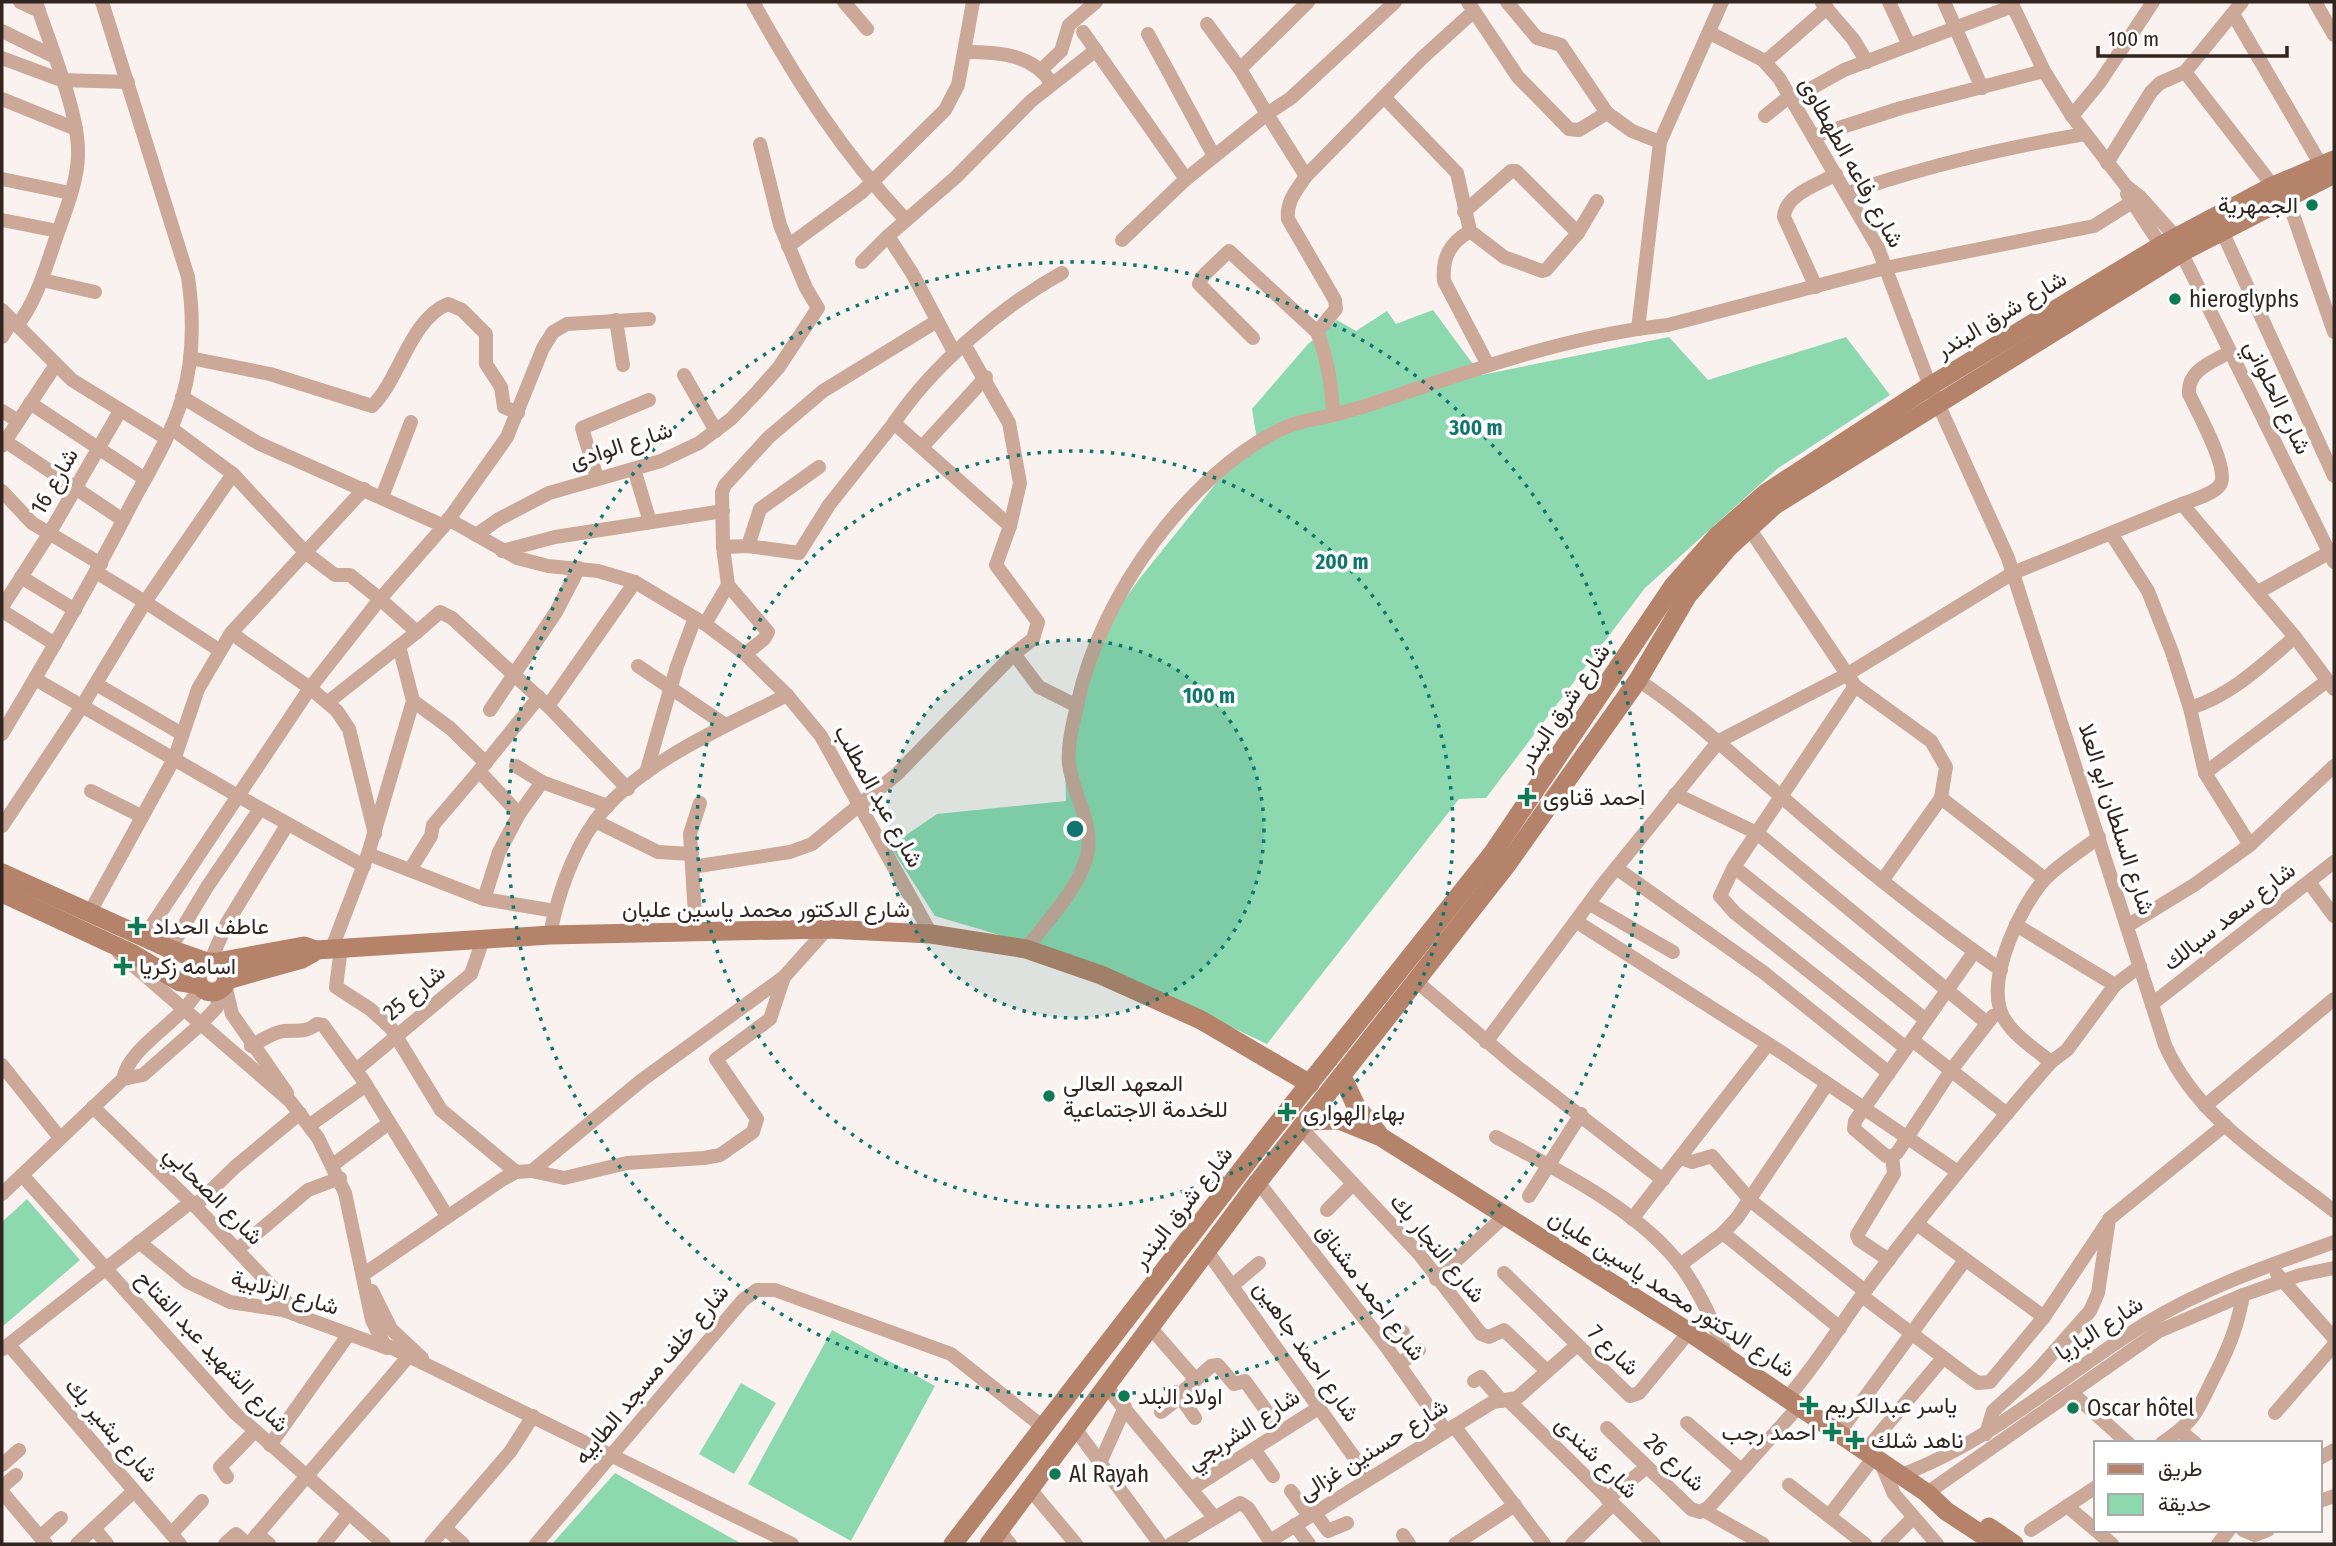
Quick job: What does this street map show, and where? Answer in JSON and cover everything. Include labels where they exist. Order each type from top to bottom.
[{"type":"main road","name":"شارع شرق البندر","points":[[953,1544],[1492,854],[1687,569],[1741,514],[1766,493],[2175,249],[2330,166]]},
{"type":"main road","name":"شارع شرق البندر","points":[[2175,249],[2222,231],[2280,192]]},
{"type":"main road","name":"شارع شرق البندر","points":[[999,1539],[1028,1488],[1105,1385],[1258,1182],[1506,866],[1638,680],[1688,595],[1749,528],[1775,505],[1934,395]]},
{"type":"main road","points":[[1635,645],[1649,647],[1654,655]]},
{"type":"main road","points":[[1620,667],[1626,674],[1638,680]]},
{"type":"main road","points":[[2,873],[218,973]]},
{"type":"main road","points":[[2,893],[105,941],[180,982],[199,986],[198,971],[218,973]]},
{"type":"main road","name":"شارع الدكتور محمد ياسين عليان","points":[[218,973],[300,946],[330,949],[484,937],[827,929],[931,934],[1026,949],[1101,975],[1196,1017],[1310,1084]]},
{"type":"main road","name":"شارع الدكتور محمد ياسين عليان","points":[[1342,1076],[1356,1106],[1381,1137]]},
{"type":"main road","name":"شارع الدكتور محمد ياسين عليان","points":[[1304,1124],[1339,1120],[1381,1137],[1507,1214],[1727,1357],[1930,1495],[1941,1507],[1996,1544]]},
{"type":"main road","name":"شارع الدكتور محمد ياسين عليان","points":[[1930,1495],[1945,1498],[2014,1544]]},
{"type":"street","points":[[2,337],[10,319],[30,310],[58,231],[79,155],[76,129],[37,6],[20,2]]},
{"type":"street","points":[[753,2],[817,112],[871,183],[905,219]]},
{"type":"street","points":[[844,2],[867,29]]},
{"type":"street","points":[[760,144],[766,177],[788,246],[871,183],[945,110],[958,85],[973,2]]},
{"type":"street","points":[[1041,70],[1061,51],[1069,25],[1096,2]]},
{"type":"street","points":[[1240,69],[1308,2]]},
{"type":"street","points":[[1122,240],[1186,179],[1309,82],[1393,2]]},
{"type":"street","points":[[1507,2],[1537,38],[1561,45],[1606,113],[1632,131],[1660,142]]},
{"type":"street","points":[[1637,329],[1660,142],[1710,33],[1721,2]]},
{"type":"street","points":[[1889,2],[1909,45]]},
{"type":"street","points":[[1944,2],[1982,88]]},
{"type":"street","points":[[2072,116],[2100,82],[2153,2]]},
{"type":"street","points":[[2107,163],[2151,92],[2160,83],[2185,72],[2242,2]]},
{"type":"street","points":[[2315,2],[2334,34]]},
{"type":"street","points":[[2,734],[75,610],[169,433],[182,397],[190,358],[192,317],[188,277],[105,4]]},
{"type":"street","points":[[1317,332],[1336,309],[1335,300],[1288,219],[1287,211],[1293,195],[1306,176],[1470,4],[1495,47],[1518,77],[1540,103],[1569,129],[1579,130],[1606,113]]},
{"type":"street","points":[[1765,116],[1791,97],[1844,70],[2012,4]]},
{"type":"street","name":"شارع الحلواني","points":[[2012,4],[2044,71],[2072,116],[2175,249],[2333,555]]},
{"type":"street","points":[[1765,62],[1824,5],[1853,38],[1867,62]]},
{"type":"street","points":[[2233,14],[2330,166]]},
{"type":"street","points":[[1207,24],[1240,69],[1306,176]]},
{"type":"street","points":[[2,31],[53,56]]},
{"type":"street","points":[[1083,32],[1186,179]]},
{"type":"street","name":"شارع رفاعه الطهطاوى","points":[[1710,33],[1765,62],[1791,97],[1848,193],[1885,268],[1934,395]]},
{"type":"street","points":[[1148,34],[1214,156]]},
{"type":"street","points":[[862,262],[905,219],[956,177],[1002,128],[1096,50]]},
{"type":"street","points":[[966,52],[1017,57],[1041,70],[1052,85]]},
{"type":"street","points":[[2,58],[61,79],[128,82]]},
{"type":"street","points":[[1814,136],[1901,108],[2044,71]]},
{"type":"street","points":[[2185,72],[2280,192],[2334,332]]},
{"type":"street","points":[[1384,97],[1452,166],[1460,182],[1470,232],[1504,257],[1542,271],[1551,265],[1578,233],[1597,201]]},
{"type":"street","points":[[2,99],[76,129]]},
{"type":"street","points":[[1848,193],[1910,172],[1991,150],[2085,134]]},
{"type":"street","points":[[1464,212],[1511,171],[1516,171],[1578,233]]},
{"type":"street","points":[[1816,287],[1784,217],[1784,207],[1792,199],[1836,174]]},
{"type":"street","points":[[2,179],[70,193]]},
{"type":"street","points":[[1026,949],[1063,899],[1086,858],[1089,840],[1069,759],[1077,706],[1090,658],[1114,605],[1192,494],[1241,451],[1288,426],[1333,415],[1518,355],[1637,329],[1668,326],[1885,268],[2094,226],[2135,200]]},
{"type":"street","points":[[2,220],[58,231]]},
{"type":"street","points":[[2222,231],[2334,476]]},
{"type":"street","points":[[1470,232],[1451,246],[1443,270],[1444,281],[1488,365]]},
{"type":"street","points":[[595,821],[658,852],[692,861],[804,849],[897,774],[1014,654],[1033,639],[1038,622],[996,565],[1010,526],[1020,484],[1009,423],[986,377],[937,321],[888,236]]},
{"type":"street","name":"شارع الوادى","points":[[476,535],[523,505],[575,484],[634,469],[680,453],[716,431],[745,406],[779,367],[817,312],[816,302],[806,288],[788,246]]},
{"type":"street","points":[[1252,338],[1199,285],[1203,276],[1229,251],[1317,332],[1332,389],[1333,415]]},
{"type":"street","points":[[723,547],[748,546],[793,554],[802,550],[829,505],[926,380],[959,348],[1062,273]]},
{"type":"street","points":[[42,280],[95,292]]},
{"type":"street","points":[[190,358],[270,374],[372,406],[422,329],[439,307],[448,304],[462,310],[486,334],[486,364],[499,382],[504,407],[517,413]]},
{"type":"street","points":[[10,319],[55,366],[81,387],[120,411],[169,433],[233,474],[306,553],[335,575],[350,575],[417,632]]},
{"type":"street","points":[[144,937],[310,688],[380,599],[446,522],[507,437],[543,348],[559,327],[649,319]]},
{"type":"street","points":[[616,320],[623,365]]},
{"type":"street","points":[[745,654],[764,639],[768,632],[728,585],[723,547],[722,492],[725,485],[797,411],[862,365],[937,321]]},
{"type":"street","points":[[1486,1042],[1616,868],[1719,741],[1850,680],[2013,573],[2112,535],[2215,490],[2221,482],[2222,468],[2189,394],[2188,383],[2193,375],[2230,352]]},
{"type":"street","points":[[55,366],[4,443],[123,520]]},
{"type":"street","points":[[684,375],[716,431]]},
{"type":"street","points":[[922,447],[986,377]]},
{"type":"street","name":"شارع السلطان ابو العلا","points":[[1934,395],[2013,573],[2152,1004],[2178,1073],[2225,1125],[2334,1211]]},
{"type":"street","name":"شارع عبد المطلب","points":[[182,397],[258,443],[476,535],[502,551],[532,563],[579,568],[635,582],[700,621],[745,654],[787,695],[836,759],[858,807],[931,934]]},
{"type":"street","points":[[597,478],[582,428],[649,400]]},
{"type":"street","points":[[30,403],[145,479]]},
{"type":"street","points":[[2,411],[18,421]]},
{"type":"street","name":"شارع 16","points":[[2,609],[120,411]]},
{"type":"street","points":[[382,497],[411,422]]},
{"type":"street","points":[[894,423],[1010,526]]},
{"type":"street","points":[[748,546],[760,509],[819,467]]},
{"type":"street","points":[[634,469],[650,522]]},
{"type":"street","points":[[2,826],[82,706],[145,602],[233,474]]},
{"type":"street","points":[[90,912],[175,757],[198,689],[219,649],[364,489]]},
{"type":"street","points":[[2,491],[19,511],[49,534],[145,602],[219,649]]},
{"type":"street","points":[[2182,504],[2258,592],[2331,685],[2205,773]]},
{"type":"street","points":[[502,551],[555,537],[723,511]]},
{"type":"street","points":[[1749,528],[1850,680],[1931,741],[1941,754],[1947,777],[1941,798],[1882,881]]},
{"type":"street","points":[[2112,535],[2148,592],[2190,708],[2205,773],[2250,845]]},
{"type":"street","points":[[2258,592],[2333,555]]},
{"type":"street","points":[[490,710],[556,612],[579,568]]},
{"type":"street","points":[[21,577],[75,610]]},
{"type":"street","points":[[410,870],[438,819],[544,701],[635,582]]},
{"type":"street","points":[[646,775],[672,688],[700,621],[728,585]]},
{"type":"street","points":[[2,609],[55,644]]},
{"type":"street","points":[[328,702],[417,632],[434,615],[445,614],[544,701],[628,789]]},
{"type":"street","points":[[231,633],[328,702],[349,729],[375,834]]},
{"type":"street","points":[[2190,708],[2215,701],[2234,689],[2295,637]]},
{"type":"street","points":[[399,646],[413,701],[375,834],[330,949],[336,986],[378,1015],[397,1036],[441,1110],[524,1172],[564,1178],[627,1163],[720,1155],[757,1126],[747,1102],[700,1039]]},
{"type":"street","points":[[1014,654],[1039,687],[1077,706]]},
{"type":"street","points":[[638,666],[723,724]]},
{"type":"street","points":[[35,679],[175,757],[287,825],[366,860],[410,870],[484,899],[555,911]]},
{"type":"street","points":[[1638,680],[1719,741],[1882,881],[2001,970]]},
{"type":"street","points":[[1850,680],[1782,797],[1734,867],[1720,896],[1724,903],[1909,1044],[1952,1069],[2007,1114]]},
{"type":"street","points":[[96,684],[182,734]]},
{"type":"street","points":[[550,935],[555,911],[579,848],[595,821],[608,806],[646,775],[723,724],[787,695]]},
{"type":"street","points":[[413,701],[450,728],[519,814]]},
{"type":"street","points":[[516,766],[542,782],[608,806]]},
{"type":"street","points":[[2127,926],[2194,885],[2250,845],[2334,766]]},
{"type":"street","points":[[484,899],[499,852],[519,814],[542,782]]},
{"type":"street","points":[[91,791],[141,816]]},
{"type":"street","points":[[1675,794],[1757,833],[1844,908],[1987,1023]]},
{"type":"street","points":[[1941,798],[2045,879]]},
{"type":"street","points":[[696,932],[690,828],[700,803]]},
{"type":"street","points":[[170,949],[207,887],[260,809]]},
{"type":"street","points":[[123,1079],[143,1075],[215,1011],[218,973],[227,923],[287,825]]},
{"type":"street","points":[[2051,1062],[2008,1024],[2000,1008],[2001,970],[2016,925],[2045,879],[2099,837]]},
{"type":"street","name":"شارع سعد سبالك","points":[[2152,1004],[2334,862]]},
{"type":"street","points":[[1734,867],[1926,1020]]},
{"type":"street","points":[[1616,868],[1763,972],[1889,1073]]},
{"type":"street","points":[[2309,882],[2334,916]]},
{"type":"street","points":[[1590,904],[1673,952]]},
{"type":"street","points":[[1577,922],[1865,1107],[1958,1172]]},
{"type":"street","points":[[2016,925],[2115,985]]},
{"type":"street","points":[[364,1274],[447,1216],[524,1172],[642,1080],[784,977],[827,929]]},
{"type":"street","name":"شارع 25","points":[[356,1070],[471,974],[484,937]]},
{"type":"street","points":[[105,941],[290,1101],[310,1125],[340,1178],[375,1329],[391,1349]]},
{"type":"street","points":[[1892,1156],[1886,1156],[1854,1129],[1855,1121],[1974,952]]},
{"type":"street","name":"شارع 26","points":[[1606,1428],[1691,1509],[1705,1511],[1741,1470],[1793,1402],[1863,1294],[1916,1224],[2051,1062],[2067,1051],[2115,985],[2140,966]]},
{"type":"street","points":[[218,973],[232,1014],[251,1046],[280,1081],[290,1101]]},
{"type":"street","points":[[716,1059],[770,1019],[784,977]]},
{"type":"street","points":[[1416,981],[1486,1042],[1663,1180]]},
{"type":"street","points":[[2,1194],[123,1079],[130,1062],[184,1009],[199,986]]},
{"type":"street","points":[[2205,1106],[2334,999]]},
{"type":"street","points":[[1889,1260],[1859,1240],[1857,1235],[1894,1174],[1892,1156],[1908,1138],[1952,1069],[2000,1008]]},
{"type":"street","points":[[251,1046],[279,1033],[296,1033],[309,1030],[317,1024],[323,1025],[366,1085],[447,1216]]},
{"type":"street","points":[[1632,1219],[1768,1044]]},
{"type":"street","points":[[2,1065],[60,1139]]},
{"type":"street","points":[[1680,1265],[1723,1233],[1751,1201],[1828,1084]]},
{"type":"street","points":[[310,1125],[366,1085]]},
{"type":"street","name":"شارع الصحابي","points":[[93,1107],[193,1204],[301,1317]]},
{"type":"street","points":[[5,1347],[139,1242],[193,1204],[300,1113]]},
{"type":"street","points":[[1529,1196],[1580,1114]]},
{"type":"street","points":[[334,1164],[389,1123]]},
{"type":"street","name":"شارع النجار بك","points":[[1304,1124],[1353,1184],[1420,1255],[1436,1279],[1483,1336],[1489,1337],[1504,1331],[1547,1371]]},
{"type":"street","points":[[1682,1158],[1692,1162],[1712,1157],[1751,1201],[1911,1334],[1979,1383],[1990,1382],[2044,1317],[2109,1219],[2225,1125]]},
{"type":"street","points":[[1496,1137],[1548,1164],[1632,1219],[1680,1265],[1715,1323],[1727,1357]]},
{"type":"street","name":"شارع الشهيد عبد الفتاح","points":[[22,1175],[216,1393],[270,1446],[384,1544]]},
{"type":"street","points":[[237,1249],[309,1191],[340,1178]]},
{"type":"street","name":"شارع احمد مشناق","points":[[1258,1182],[1399,1364],[1544,1544]]},
{"type":"street","points":[[1327,1210],[1353,1184]]},
{"type":"street","points":[[1436,1279],[1507,1214]]},
{"type":"street","points":[[1983,1454],[1986,1431],[1993,1411],[2036,1372],[2090,1311],[2098,1293],[2109,1219]]},
{"type":"street","points":[[1916,1224],[2044,1317]]},
{"type":"street","points":[[1723,1233],[1840,1328]]},
{"type":"street","name":"شارع الزلابية","points":[[139,1242],[196,1287],[237,1305],[276,1308],[391,1349],[436,1370]]},
{"type":"street","name":"شارع الباريا","points":[[1901,1475],[1934,1462],[1986,1431],[2164,1312],[2270,1265],[2334,1242]]},
{"type":"street","name":"شارع احمد جاهين","points":[[1207,1251],[1370,1478]]},
{"type":"street","points":[[1839,1433],[1965,1259]]},
{"type":"street","points":[[1233,1285],[1259,1263]]},
{"type":"street","points":[[2270,1265],[2281,1281],[2334,1338]]},
{"type":"street","name":"شارع الباريا","points":[[1930,1495],[1983,1454],[2159,1331],[2281,1281],[2334,1268]]},
{"type":"street","name":"شارع 7","points":[[1504,1273],[1625,1394],[1635,1396],[1689,1332]]},
{"type":"street","points":[[364,1274],[396,1336],[436,1370],[792,1544]]},
{"type":"street","name":"شارع خلف مسجد الطابيه","points":[[536,1544],[749,1293],[766,1289],[942,1349],[960,1359],[1043,1427]]},
{"type":"street","points":[[2165,1441],[2180,1431],[2199,1412],[2231,1347],[2243,1295]]},
{"type":"street","points":[[1150,1326],[1196,1380]]},
{"type":"street","points":[[1385,1345],[1403,1332]]},
{"type":"street","points":[[270,1446],[349,1334]]},
{"type":"street","points":[[2275,1413],[2334,1345]]},
{"type":"street","points":[[1506,1401],[1576,1346]]},
{"type":"street","name":"شارع بشير بك","points":[[5,1347],[175,1539]]},
{"type":"street","points":[[1399,1364],[1419,1350]]},
{"type":"street","points":[[225,1544],[236,1534],[256,1542],[305,1477],[408,1357]]},
{"type":"street","points":[[1829,1516],[1943,1357]]},
{"type":"street","points":[[1161,1412],[1211,1366],[1218,1365],[1234,1384],[1245,1381],[1281,1432]]},
{"type":"street","name":"شارع شندى","points":[[1474,1381],[1481,1377],[1654,1544]]},
{"type":"street","points":[[1105,1385],[1214,1517]]},
{"type":"street","points":[[2071,1392],[2126,1441]]},
{"type":"street","points":[[1179,1398],[1195,1418]]},
{"type":"street","name":"شارع حسنين غزالى","points":[[1271,1543],[1312,1514],[1493,1402],[1506,1401]]},
{"type":"street","points":[[1100,1463],[1125,1407]]},
{"type":"street","name":"شارع الشربجي","points":[[1191,1489],[1320,1407]]},
{"type":"street","points":[[431,1544],[510,1452],[533,1416]]},
{"type":"street","points":[[1686,1423],[1741,1470]]},
{"type":"street","points":[[1074,1427],[1160,1544]]},
{"type":"street","points":[[227,1476],[220,1467],[254,1431]]},
{"type":"street","points":[[2180,1431],[2192,1441]]},
{"type":"street","points":[[1254,1449],[1273,1476]]},
{"type":"street","points":[[2,1465],[19,1450]]},
{"type":"street","points":[[1873,1456],[1894,1494],[1928,1541]]},
{"type":"street","points":[[1572,1544],[1610,1501],[1647,1467]]},
{"type":"street","points":[[16,1475],[2,1490],[43,1541],[61,1518]]},
{"type":"street","points":[[1789,1485],[1865,1544]]},
{"type":"street","points":[[1028,1488],[1076,1544]]},
{"type":"street","points":[[2031,1530],[2094,1488]]},
{"type":"street","points":[[77,1544],[134,1491]]},
{"type":"street","points":[[1291,1491],[1328,1531],[1347,1523]]},
{"type":"street","points":[[175,1539],[202,1501]]},
{"type":"street","points":[[1171,1544],[1236,1504],[1245,1504],[1271,1543]]},
{"type":"street","points":[[1455,1544],[1515,1505]]},
{"type":"street","points":[[2067,1506],[2094,1529]]},
{"type":"street","points":[[1705,1511],[1763,1544]]},
{"type":"street","points":[[324,1544],[348,1514]]},
{"type":"street","points":[[1887,1544],[1913,1518]]},
{"type":"street","points":[[1295,1525],[1309,1544]]},
{"type":"street","points":[[94,1528],[107,1544]]},
{"type":"street","points":[[445,1528],[463,1544]]},
{"type":"street","points":[[2098,1532],[2112,1544]]},
{"type":"green space","points":[[1433,310],[1481,375],[1669,337],[1708,380],[1846,337],[1890,395],[1777,469],[1645,588],[1486,798],[1459,799],[1267,1044],[1145,986],[1020,941],[935,916],[890,846],[937,814],[1066,801],[1065,767],[1098,637],[1140,578],[1222,476],[1258,446],[1252,409],[1308,344],[1337,320],[1356,331],[1387,311],[1396,324]]},
{"type":"green space","points":[[27,1199],[80,1260],[2,1327],[2,1222]]},
{"type":"green space","points":[[832,1330],[935,1386],[851,1541],[748,1484]]},
{"type":"green space","points":[[741,1383],[776,1403],[734,1474],[699,1454]]},
{"type":"green space","points":[[615,1473],[742,1544],[552,1544]]},
{"type":"place","name":"الجمهرية","points":[[2312,205]]},
{"type":"place","name":"hieroglyphs","points":[[2175,299]]},
{"type":"place","name":"احمد قناوى","points":[[1527,797]]},
{"type":"place","name":"عاطف الحداد","points":[[137,926]]},
{"type":"place","name":"اسامه زكريا","points":[[123,966]]},
{"type":"place","name":"المعهد العالى للخدمة الاجتماعية","points":[[1049,1096]]},
{"type":"place","name":"بهاء الهوارى","points":[[1287,1112]]},
{"type":"place","name":"اولاد البلد","points":[[1124,1396]]},
{"type":"place","name":"ياسر عبدالكريم","points":[[1809,1405]]},
{"type":"place","name":"Oscar hôtel","points":[[2073,1408]]},
{"type":"place","name":"احمد رجب","points":[[1832,1432]]},
{"type":"place","name":"ناهد شلك","points":[[1855,1440]]},
{"type":"place","name":"Al Rayah","points":[[1055,1474]]}]
